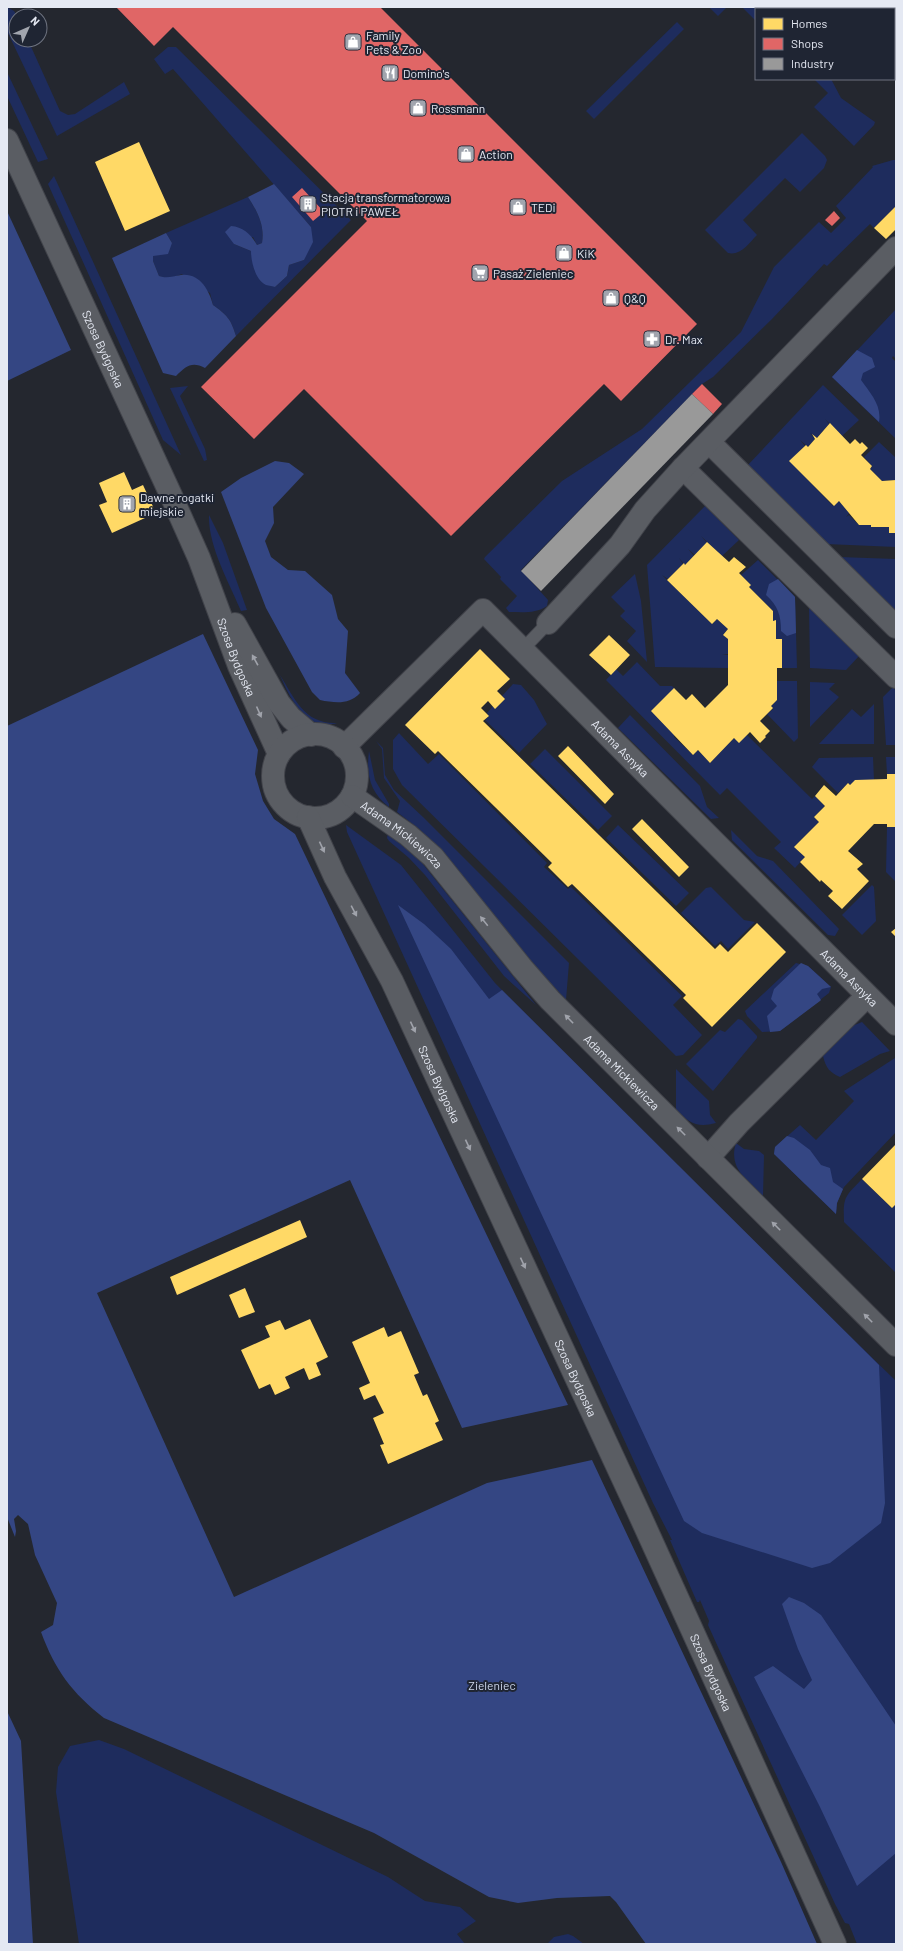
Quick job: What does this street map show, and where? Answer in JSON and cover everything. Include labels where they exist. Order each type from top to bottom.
[{"type":"street","name":"Szosa Bydgoska","points":[[7,140],[199,558],[279,703],[290,718],[311,735]]},
{"type":"street","points":[[548,623],[620,545],[645,510],[683,468],[896,248]]},
{"type":"street","points":[[708,442],[896,627]]},
{"type":"street","points":[[683,468],[896,677]]},
{"type":"street","name":"Szosa Bydgoska","points":[[199,558],[239,666],[279,754]]},
{"type":"street","name":"Adama Asnyka","points":[[344,747],[483,610],[896,1024]]},
{"type":"street","points":[[311,735],[323,735],[335,740],[344,747],[352,758],[356,770],[356,783],[352,796],[337,812],[326,817],[308,817],[290,810],[281,802],[275,790],[273,778],[274,766],[279,754],[288,744],[299,738],[311,735]]},
{"type":"street","name":"Adama Mickiewicza","points":[[352,796],[408,835],[433,857],[522,968],[550,1000],[896,1345]]},
{"type":"street","name":"Szosa Bydgoska","points":[[308,817],[335,877],[392,981],[640,1516],[835,1944]]},
{"type":"street","points":[[708,1158],[739,1123],[867,996]]},
{"type":"lane","points":[[523,649],[548,623]]},
{"type":"shaded area","points":[[7,7],[9,8],[8,33]]},
{"type":"shaded area","points":[[709,7],[727,7],[718,16]]},
{"type":"shaded area","points":[[742,7],[770,8],[755,8],[755,20]]},
{"type":"shaded area","points":[[677,22],[684,29],[594,119],[586,111]]},
{"type":"shaded area","points":[[168,47],[176,47],[351,220],[236,336],[228,318],[213,305],[210,293],[182,274],[168,279],[159,276],[153,261],[153,255],[172,243],[166,233],[248,197],[261,224],[263,236],[262,243],[257,245],[253,237],[234,244],[251,251],[275,287],[287,276],[289,265],[304,260],[311,227],[173,69],[165,74],[154,59]]},
{"type":"shaded area","points":[[15,48],[32,48],[60,111],[68,115],[75,114],[124,82],[130,94],[57,136]]},
{"type":"shaded area","points":[[7,72],[48,159],[38,162],[7,96]]},
{"type":"shaded area","points":[[815,80],[832,80],[841,98],[875,122],[874,125],[854,146],[814,107],[828,93]]},
{"type":"shaded area","points":[[802,133],[825,156],[827,160],[824,168],[800,192],[785,178],[743,220],[757,235],[741,251],[737,253],[728,253],[705,230]]},
{"type":"shaded area","points":[[896,160],[896,206],[874,228],[870,224],[827,266],[824,264],[772,319],[713,377],[702,384],[521,570],[548,600],[547,606],[543,609],[533,611],[509,612],[506,608],[517,596],[500,579],[501,577],[484,559],[485,557],[562,481],[642,429],[741,332],[774,267],[819,222],[831,233],[846,218],[836,206],[873,167],[872,166]]},
{"type":"shaded area","points":[[54,176],[181,455],[163,440],[48,184]]},
{"type":"shaded area","points":[[896,309],[896,359],[893,356],[892,358],[896,362],[896,439],[832,377]]},
{"type":"shaded area","points":[[823,385],[859,420],[842,436],[825,419],[829,424],[817,438],[810,433],[815,439],[808,447],[800,440],[805,446],[790,461],[833,506],[839,501],[850,512],[846,517],[849,515],[859,525],[889,527],[889,533],[896,533],[896,547],[826,544],[747,466]]},
{"type":"shaded area","points":[[188,386],[180,396],[205,449],[207,460],[204,461],[170,388]]},
{"type":"shaded area","points":[[879,442],[896,458],[896,480],[882,481],[870,469],[872,466],[864,457]]},
{"type":"shaded area","points":[[705,506],[739,540],[722,556],[701,536],[707,543],[695,555],[688,549],[694,556],[685,565],[679,558],[683,564],[668,579],[662,575],[712,624],[717,619],[728,629],[723,635],[728,639],[728,654],[722,654],[728,655],[728,668],[655,667],[647,565]]},
{"type":"shaded area","points":[[209,515],[223,543],[247,610],[241,611],[220,564],[212,539]]},
{"type":"shaded area","points":[[839,557],[896,559],[896,615]]},
{"type":"shaded area","points":[[758,560],[795,597],[797,668],[782,668],[782,640],[776,639],[776,621],[773,621],[773,611],[749,587],[750,584],[741,575]]},
{"type":"shaded area","points":[[635,574],[641,601],[647,662],[627,641],[636,631],[620,616],[625,611],[611,597]]},
{"type":"shaded area","points":[[809,606],[860,655],[846,670],[810,668]]},
{"type":"shaded area","points":[[637,662],[660,686],[672,686],[674,688],[674,737],[693,755],[698,750],[710,763],[734,738],[747,735],[812,799],[815,796],[825,806],[814,817],[819,822],[795,846],[805,857],[795,868],[774,848],[781,842],[727,788],[720,795],[606,680],[616,669],[623,676]]},
{"type":"shaded area","points":[[280,675],[296,701],[308,715],[326,722],[337,723],[316,723],[308,718],[294,703]]},
{"type":"shaded area","points":[[777,681],[797,681],[798,738],[794,742],[767,714],[773,709],[771,706],[777,700]]},
{"type":"shaded area","points":[[810,682],[835,683],[829,689],[839,697],[810,727]]},
{"type":"shaded area","points":[[513,684],[521,685],[534,700],[547,724],[519,753],[485,720],[489,716],[487,713],[493,706],[496,708],[505,699],[502,696]]},
{"type":"shaded area","points":[[893,687],[896,691],[896,745],[886,745],[883,697]]},
{"type":"shaded area","points":[[874,704],[874,744],[819,744],[852,709],[861,717]]},
{"type":"shaded area","points":[[630,715],[700,786],[707,807],[719,818],[711,819],[618,728]]},
{"type":"shaded area","points":[[399,733],[428,764],[439,754],[547,863],[544,867],[568,889],[571,887],[682,996],[673,1005],[702,1035],[683,1055],[676,1056],[402,785],[393,769],[393,740]]},
{"type":"shaded area","points":[[376,741],[383,748],[385,775],[394,790],[569,963],[566,1000],[530,961],[440,849],[419,829],[397,812],[400,801],[384,778],[382,749]]},
{"type":"shaded area","points":[[545,749],[612,816],[598,830],[530,764]]},
{"type":"shaded area","points":[[369,751],[375,780],[389,804],[389,807],[377,795],[371,782],[368,768]]},
{"type":"shaded area","points":[[873,757],[874,780],[850,785],[848,783],[838,793],[812,767],[819,758]]},
{"type":"shaded area","points":[[886,757],[896,757],[896,774],[887,774]]},
{"type":"shaded area","points":[[346,825],[401,865],[495,983],[715,1205],[896,1381],[896,1944],[857,1944],[849,1924],[845,1923],[835,1904],[708,1625],[709,1621],[700,1600],[697,1602],[670,1540],[672,1540],[653,1503],[347,832]]},
{"type":"shaded area","points":[[618,825],[689,893],[676,906],[606,838]]},
{"type":"shaded area","points":[[887,827],[896,827],[896,882],[886,872]]},
{"type":"shaded area","points":[[731,830],[757,856],[773,861],[839,929],[835,936],[828,935],[732,840]]},
{"type":"shaded area","points":[[388,833],[422,863],[536,1005],[504,976],[425,875],[409,858],[389,841],[387,838]]},
{"type":"shaded area","points":[[872,885],[874,887],[876,921],[862,935],[842,915]]},
{"type":"shaded area","points":[[711,887],[744,920],[755,922],[728,949],[721,941],[715,946],[681,913],[706,888]]},
{"type":"shaded area","points":[[796,963],[808,966],[831,987],[829,993],[780,1031],[762,1032],[747,1016],[745,1011]]},
{"type":"shaded area","points":[[738,1019],[742,1020],[757,1036],[757,1038],[713,1091],[686,1064],[720,1030],[725,1032]]},
{"type":"shaded area","points":[[862,1022],[890,1051],[880,1054],[840,1077],[828,1069],[823,1056],[852,1026]]},
{"type":"shaded area","points":[[895,1058],[896,1132],[844,1187],[837,1203],[836,1214],[774,1154],[775,1147],[800,1125],[816,1140],[854,1101],[844,1091]]},
{"type":"shaded area","points":[[676,1069],[709,1101],[710,1115],[716,1123],[698,1125],[689,1121],[676,1110]]},
{"type":"shaded area","points":[[736,1143],[744,1149],[759,1151],[764,1155],[763,1196],[740,1173],[735,1160],[734,1152]]},
{"type":"shaded area","points":[[862,1179],[892,1208],[895,1205],[896,1206],[896,1273],[844,1222],[844,1207],[846,1198]]},
{"type":"shaded area","points":[[99,1740],[124,1749],[388,1877],[425,1901],[460,1907],[476,1921],[457,1934],[465,1944],[79,1944],[56,1792],[58,1767],[70,1746]]},
{"type":"shaded area","points":[[568,1934],[584,1944],[547,1944],[554,1937]]},
{"type":"green space","points":[[274,184],[311,227],[313,242],[304,260],[289,265],[287,276],[275,287],[262,283],[256,275],[251,251],[234,244],[225,232],[231,226],[239,228],[246,232],[257,245],[262,243],[263,236],[261,224],[248,197]]},
{"type":"green space","points":[[7,211],[71,350],[7,381]]},
{"type":"green space","points":[[166,233],[172,243],[168,254],[153,256],[153,261],[159,276],[168,277],[188,275],[198,280],[206,288],[213,305],[230,321],[236,336],[205,368],[196,365],[189,366],[176,376],[163,373],[112,258]]},
{"type":"green space","points":[[857,350],[872,358],[875,367],[863,373],[861,380],[877,405],[879,410],[879,422],[832,377]]},
{"type":"green space","points":[[275,461],[289,463],[304,474],[273,507],[274,523],[265,541],[271,557],[288,570],[305,571],[332,595],[338,619],[348,631],[345,673],[360,693],[351,700],[331,702],[320,700],[312,692],[266,608],[221,492],[241,478]]},
{"type":"green space","points":[[778,579],[795,597],[796,633],[787,636],[781,631],[779,615],[776,607],[766,595],[769,584]]},
{"type":"green space","name":"Zieleniec","points":[[203,634],[258,750],[255,774],[263,801],[274,819],[295,834],[568,1405],[462,1428],[350,1180],[97,1293],[234,1597],[487,1483],[592,1460],[781,1862],[817,1944],[646,1944],[610,1896],[557,1898],[518,1903],[489,1897],[374,1833],[104,1718],[74,1690],[52,1658],[46,1646],[41,1632],[53,1625],[57,1603],[35,1555],[28,1524],[18,1515],[14,1519],[16,1531],[15,1537],[7,1517],[7,726]]},
{"type":"green space","points":[[398,905],[424,924],[451,949],[489,999],[502,990],[879,1365],[885,1503],[881,1523],[830,1563],[812,1568],[702,1533],[684,1521]]},
{"type":"green space","points":[[801,963],[808,966],[831,987],[822,989],[817,994],[821,1000],[820,1001],[780,1031],[770,1032],[767,1016],[777,1006],[771,999],[774,989]]},
{"type":"green space","points":[[787,1136],[794,1138],[810,1150],[821,1165],[830,1168],[833,1182],[843,1189],[837,1203],[836,1214],[774,1154],[775,1147]]},
{"type":"green space","points":[[789,1597],[804,1603],[821,1615],[896,1726],[896,1853],[857,1886],[820,1807],[754,1677],[773,1666],[804,1689],[812,1680],[798,1649],[782,1604]]},
{"type":"green space","points":[[7,1711],[21,1741],[33,1944],[7,1944]]},
{"type":"building: Homes","points":[[139,142],[170,211],[125,231],[95,162]]},
{"type":"building: Homes","points":[[896,206],[896,229],[886,239],[874,228]]},
{"type":"building: Homes","points":[[830,423],[850,444],[855,439],[860,444],[862,442],[868,448],[861,455],[872,466],[870,469],[882,481],[896,480],[896,533],[889,533],[889,527],[859,525],[839,501],[834,506],[789,461],[806,445],[808,447],[815,439],[812,434],[817,438]]},
{"type":"building: Homes","name":"Dawne rogatki miejskie","points":[[124,472],[132,490],[143,485],[156,513],[112,533],[99,505],[107,502],[99,483]]},
{"type":"building: Homes","points":[[707,542],[729,562],[734,557],[746,567],[739,573],[751,585],[749,587],[773,611],[773,621],[776,620],[776,639],[782,639],[782,668],[777,668],[777,700],[771,706],[773,708],[760,721],[770,731],[760,743],[750,732],[739,743],[734,738],[710,763],[698,750],[693,755],[651,711],[674,688],[686,700],[692,694],[705,708],[728,685],[728,639],[723,635],[728,629],[717,619],[712,624],[667,580],[684,563],[685,565]]},
{"type":"building: Homes","points":[[609,635],[630,655],[611,675],[589,655]]},
{"type":"building: Homes","points":[[480,649],[510,679],[497,691],[505,699],[495,709],[488,701],[481,708],[489,716],[483,721],[715,949],[720,944],[728,952],[757,923],[786,952],[712,1027],[683,998],[686,995],[572,884],[568,887],[548,867],[552,863],[438,751],[435,754],[405,725]]},
{"type":"building: Homes","points":[[568,746],[614,794],[605,804],[558,756]]},
{"type":"building: Homes","points":[[887,774],[896,774],[896,827],[887,827],[887,824],[874,824],[848,851],[863,864],[857,869],[869,881],[842,909],[828,896],[833,891],[821,880],[820,882],[800,862],[805,857],[794,847],[819,822],[814,817],[825,806],[815,796],[824,785],[836,796],[848,783],[850,785],[855,780],[887,779]]},
{"type":"building: Homes","points":[[642,819],[689,867],[679,877],[632,829]]},
{"type":"building: Homes","points":[[896,928],[896,937],[891,932]]},
{"type":"building: Homes","points":[[896,1144],[896,1206],[895,1205],[892,1208],[862,1179]]},
{"type":"building: Homes","points":[[300,1220],[307,1237],[177,1295],[170,1277]]},
{"type":"building: Homes","points":[[245,1288],[255,1312],[239,1318],[229,1295]]},
{"type":"building: Homes","points":[[310,1319],[328,1357],[316,1363],[321,1375],[309,1380],[304,1368],[285,1377],[290,1388],[275,1395],[270,1384],[259,1389],[241,1350],[270,1337],[265,1326],[280,1320],[285,1330]]},
{"type":"building: Homes","points":[[384,1327],[388,1337],[401,1331],[419,1373],[414,1375],[423,1396],[427,1394],[439,1421],[435,1423],[443,1440],[388,1464],[380,1445],[384,1444],[373,1418],[384,1413],[375,1395],[364,1400],[359,1388],[370,1383],[352,1342]]},
{"type":"building: Shops","name":"Pasaż Zieleniec","points":[[116,7],[380,7],[697,324],[621,401],[604,384],[451,536],[304,389],[254,439],[201,387],[367,221],[173,27],[154,46]]},
{"type":"building: Shops","name":"Stacja transformatorowa PIOTR i PAWEŁ","points":[[302,188],[324,212],[313,221],[292,197]]},
{"type":"building: Shops","points":[[834,211],[840,218],[832,226],[825,220]]},
{"type":"building: Shops","points":[[702,384],[722,404],[713,414],[692,394]]},
{"type":"building: Industry","points":[[692,394],[713,414],[541,591],[521,571]]},
{"type":"place","name":"Family Pets & Zoo","points":[[353,42]]},
{"type":"place","name":"Domino's","points":[[390,73]]},
{"type":"place","name":"Rossmann","points":[[418,108]]},
{"type":"place","name":"Action","points":[[466,154]]},
{"type":"place","name":"Stacja transformatorowa PIOTR i PAWEŁ","points":[[308,204]]},
{"type":"place","name":"TEDi","points":[[518,207]]},
{"type":"place","name":"KiK","points":[[564,253]]},
{"type":"place","name":"Pasaż Zieleniec","points":[[480,273]]},
{"type":"place","name":"Q&Q","points":[[611,298]]},
{"type":"place","name":"Dr. Max","points":[[652,339]]},
{"type":"place","name":"Dawne rogatki miejskie","points":[[127,504]]}]
